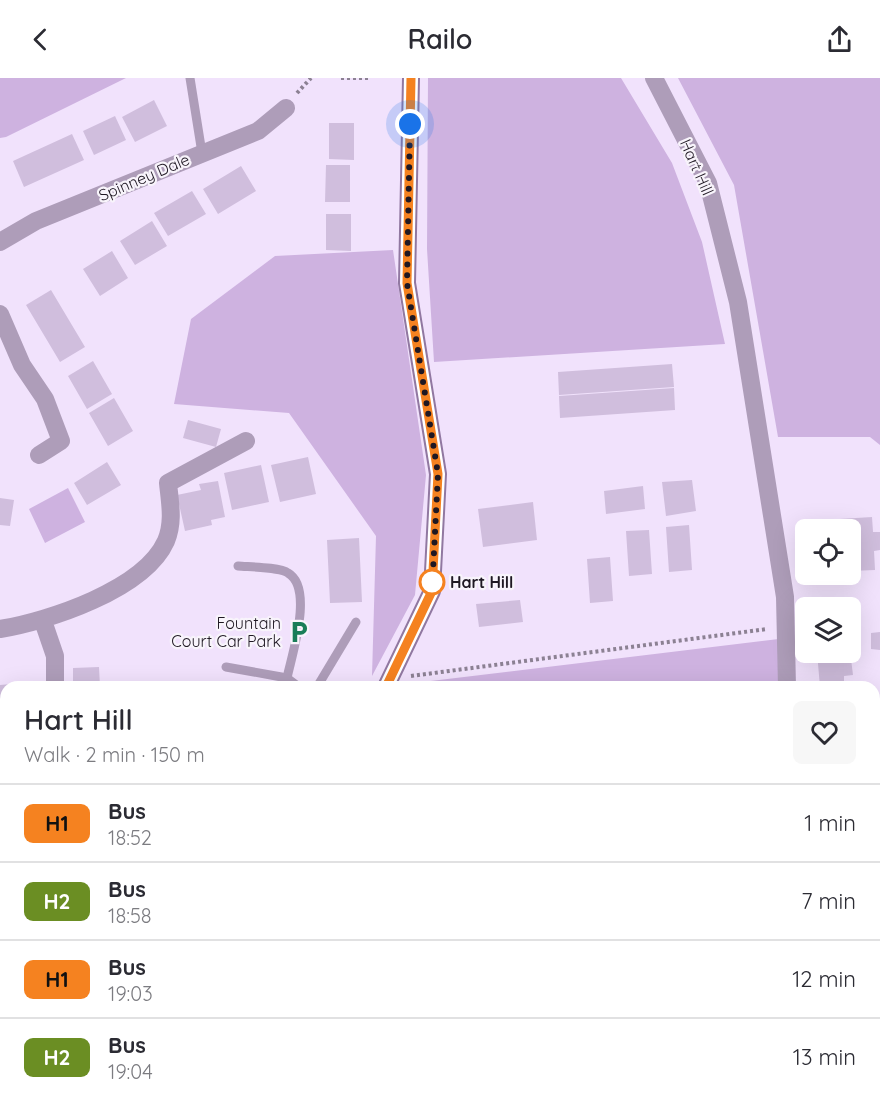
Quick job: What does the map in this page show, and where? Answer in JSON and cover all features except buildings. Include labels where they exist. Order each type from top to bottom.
[{"type":"street","points":[[389,681],[432,591],[438,474],[407,283],[411,78]]},
{"type":"street","name":"Hart Hill","points":[[654,78],[708,183],[738,302],[785,597],[787,681]]},
{"type":"street","name":"Spinney Dale","points":[[0,242],[36,221],[258,130],[286,108]]},
{"type":"street","points":[[0,314],[22,365],[45,399],[61,441],[39,454]]},
{"type":"street","points":[[0,629],[44,621],[92,601],[152,562],[166,542],[172,516],[168,483],[246,441]]},
{"type":"street","points":[[44,621],[55,656],[55,681]]},
{"type":"lane","points":[[190,78],[202,153]]},
{"type":"lane","points":[[238,566],[288,572],[299,584],[302,603],[287,678]]},
{"type":"lane","points":[[321,681],[356,622]]},
{"type":"lane","points":[[226,667],[287,678],[291,681]]},
{"type":"path","points":[[341,78],[368,78]]},
{"type":"path","points":[[402,681],[785,626]]},
{"type":"shaded area","points":[[0,78],[126,78],[0,138]]},
{"type":"shaded area","points":[[428,78],[621,78],[672,163],[702,242],[725,344],[434,362],[427,249]]},
{"type":"shaded area","points":[[678,78],[880,78],[880,445],[870,437],[778,437],[734,185]]},
{"type":"shaded area","points":[[393,250],[426,475],[415,595],[372,676],[376,536],[289,413],[174,404],[191,319],[275,256]]},
{"type":"shaded area","points":[[68,488],[85,522],[45,543],[29,509]]},
{"type":"shaded area","points":[[787,638],[790,681],[431,681]]},
{"type":"bus line","name":"H1","points":[[389,681],[432,591],[438,474],[407,283],[411,78]]},
{"type":"place","name":"Hart Hill","points":[[432,582]]},
{"type":"place","name":"Fountain Court Car Park","points":[[299,632]]},
{"type":"route","points":[[410,124],[407,283],[438,474],[432,591],[432,582]]}]
